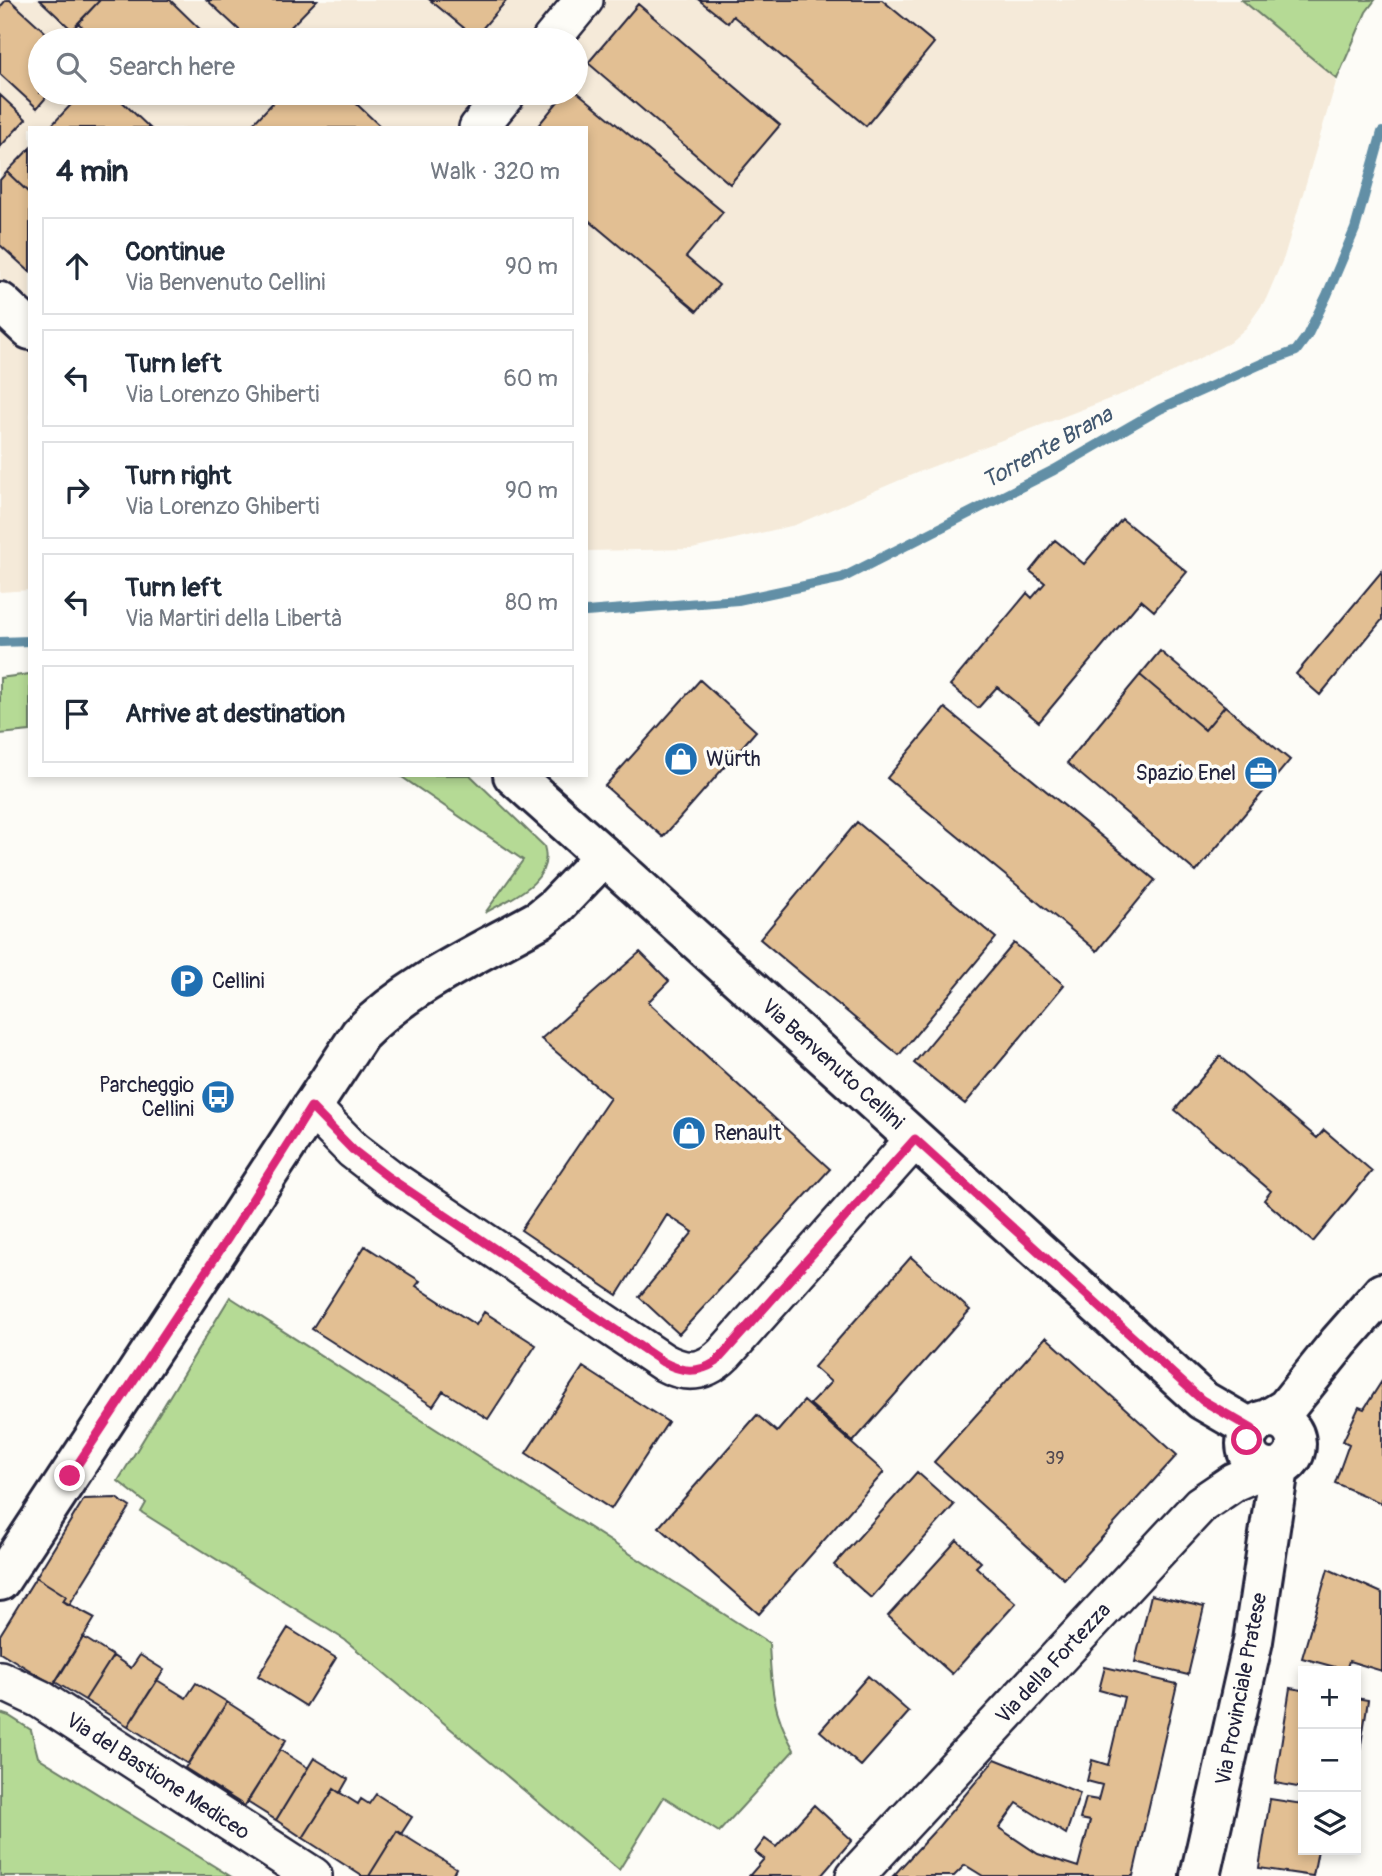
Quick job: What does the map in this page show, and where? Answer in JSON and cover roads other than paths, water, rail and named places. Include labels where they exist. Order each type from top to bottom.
[{"type":"street","points":[[561,28],[584,0]]},
{"type":"street","points":[[480,126],[497,105]]},
{"type":"street","points":[[0,302],[28,328]]},
{"type":"street","name":"Via Benvenuto Cellini","points":[[515,777],[1202,1400],[1259,1424]]},
{"type":"street","points":[[0,1581],[228,1238],[311,1107],[373,1021],[429,982],[540,919],[604,856]]},
{"type":"street","points":[[311,1107],[353,1150],[388,1177],[663,1362],[683,1371],[704,1369],[716,1362],[915,1139]]},
{"type":"street","points":[[1279,1472],[1254,1462],[1247,1452],[1247,1437],[1259,1424],[1286,1408],[1382,1293]]},
{"type":"street","name":"Via Provinciale Pratese","points":[[1200,1876],[1253,1641],[1279,1472],[1332,1381],[1339,1342]]},
{"type":"street","name":"Via della Fortezza","points":[[855,1876],[1200,1505],[1234,1482],[1279,1472]]},
{"type":"street","name":"Via del Bastione Mediceo","points":[[0,1679],[40,1699],[313,1876]]},
{"type":"waterway","name":"Torrente Brana","points":[[588,612],[738,600],[842,578],[1054,470],[1160,409],[1296,351],[1307,336],[1327,295],[1355,229],[1382,132]]},
{"type":"waterway","name":"Torrente Brana","points":[[0,642],[28,641]]},
{"type":"place","name":"Würth","points":[[681,759]]},
{"type":"place","name":"Spazio Enel","points":[[1261,773]]},
{"type":"place","name":"Cellini","points":[[187,981]]},
{"type":"place","name":"Parcheggio Cellini","points":[[218,1097]]},
{"type":"place","name":"Renault","points":[[689,1133]]}]
